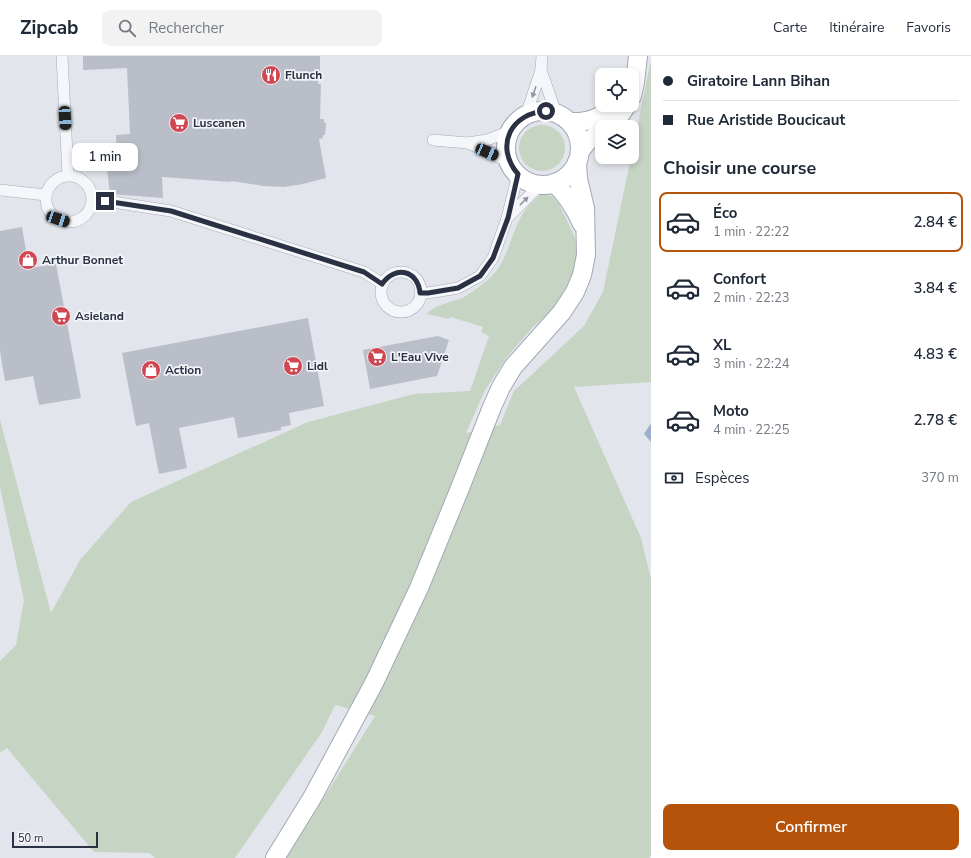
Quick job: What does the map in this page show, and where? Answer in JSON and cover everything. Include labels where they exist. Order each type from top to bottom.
[{"type":"main road","points":[[625,68],[626,56]]},
{"type":"main road","points":[[637,68],[638,56]]},
{"type":"main road","points":[[585,231],[575,208],[564,191],[547,184],[528,181],[514,168],[507,152],[507,141],[510,131],[517,122],[526,115],[536,112],[546,111],[581,123],[593,120],[606,112]]},
{"type":"main road","points":[[275,858],[312,798],[377,676],[419,588],[501,387],[513,367],[562,312],[575,292],[582,276],[586,255],[585,208],[578,179],[578,135],[563,118]]},
{"type":"main road","points":[[547,184],[568,175],[588,141],[595,136]]},
{"type":"street","points":[[62,56],[68,175]]},
{"type":"street","points":[[526,115],[541,70],[542,56]]},
{"type":"street","points":[[541,70],[563,118]]},
{"type":"street","points":[[433,140],[468,143],[487,140],[510,131]]},
{"type":"street","points":[[420,293],[458,288],[480,276],[493,258],[508,218],[514,168],[468,143]]},
{"type":"street","points":[[68,175],[78,177],[86,181],[93,199],[91,208],[86,216],[77,221],[68,222],[58,219],[51,213],[46,204],[46,195],[49,187],[54,181],[60,177],[68,175]]},
{"type":"street","points":[[508,218],[547,184]]},
{"type":"street","points":[[0,190],[46,195]]},
{"type":"street","points":[[93,199],[171,211],[364,272],[382,284]]},
{"type":"street","points":[[398,272],[404,273],[414,278],[418,282],[420,293],[419,299],[411,309],[400,312],[394,311],[384,303],[381,291],[382,284],[391,275],[398,272]]},
{"type":"green space","points":[[651,60],[651,382],[574,387],[641,538],[651,579],[651,855],[649,858],[286,858],[375,716],[335,705],[322,732],[235,858],[155,858],[150,853],[94,852],[7,748],[0,753],[0,661],[16,645],[24,600],[0,487],[0,420],[51,613],[80,560],[131,502],[308,422],[414,394],[470,391],[489,336],[481,332],[483,327],[451,317],[449,319],[427,314],[438,306],[466,296],[492,276],[505,256],[524,211],[544,192],[553,197],[559,204],[575,238],[577,256],[571,279],[554,308],[532,328],[507,357],[485,390],[466,433],[500,425],[514,391],[584,326],[603,292],[630,164],[639,164],[639,120]]},
{"type":"green space","points":[[542,125],[555,129],[561,135],[565,148],[561,161],[555,167],[542,171],[529,167],[523,161],[519,148],[523,135],[529,129]]},
{"type":"water","points":[[651,423],[651,442],[644,434]]},
{"type":"building","name":"Luscanen","points":[[83,56],[320,56],[318,84],[321,84],[320,119],[324,119],[324,123],[326,123],[325,135],[323,135],[323,138],[319,139],[326,178],[284,187],[264,186],[231,181],[162,177],[163,198],[110,194],[107,169],[117,167],[116,135],[130,134],[127,68],[83,70]]},
{"type":"building","points":[[22,227],[29,268],[56,264],[81,398],[39,405],[33,376],[5,381],[0,351],[0,231]]},
{"type":"building","points":[[308,318],[324,406],[289,413],[291,425],[281,427],[281,430],[238,438],[234,417],[179,428],[187,468],[159,474],[149,423],[136,426],[122,353]]},
{"type":"building","points":[[438,336],[449,340],[437,376],[370,389],[363,350]]},
{"type":"place","name":"Flunch","points":[[271,75]]},
{"type":"place","name":"Luscanen","points":[[179,123]]},
{"type":"place","name":"Arthur Bonnet","points":[[28,260]]},
{"type":"place","name":"Asieland","points":[[61,316]]},
{"type":"place","name":"L'Eau Vive","points":[[377,357]]},
{"type":"place","name":"Lidl","points":[[293,366]]},
{"type":"place","name":"Action","points":[[151,370]]},
{"type":"route","points":[[105,201],[171,211],[364,272],[382,284],[391,275],[398,272],[409,274],[414,278],[420,287],[420,293],[458,288],[480,276],[493,258],[508,218],[518,174],[510,162],[507,152],[507,141],[510,131],[517,122],[526,115],[546,111]]}]
